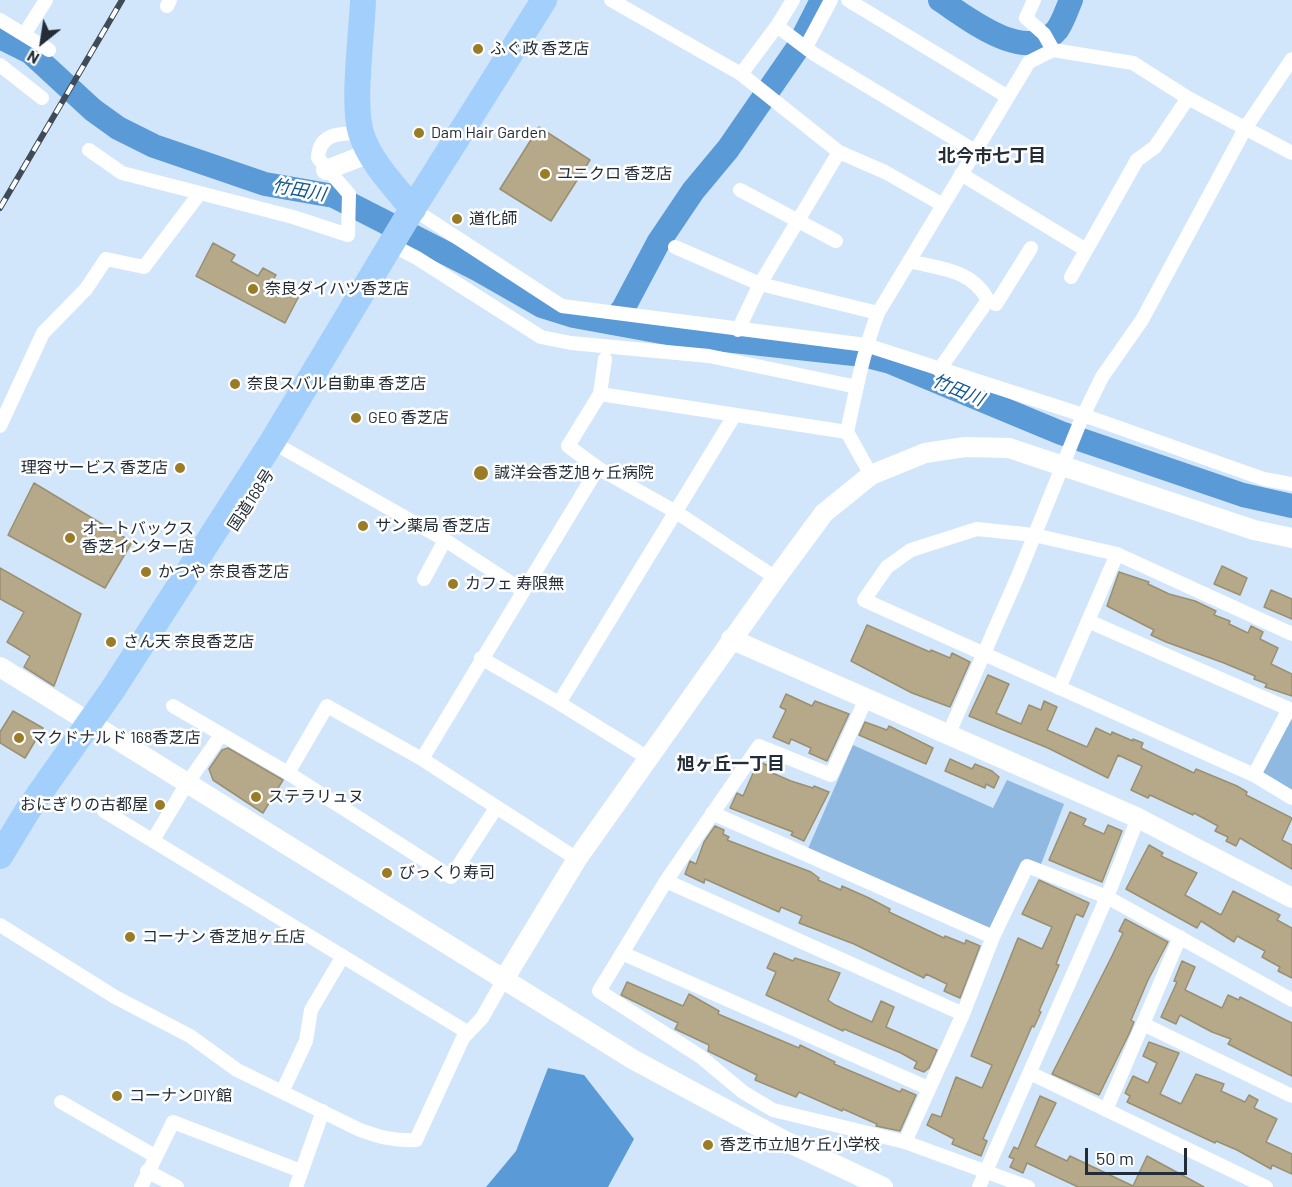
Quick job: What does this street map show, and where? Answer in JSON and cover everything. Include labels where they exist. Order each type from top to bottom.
[{"type":"highway","points":[[363,0],[358,114],[365,143],[410,213]]},
{"type":"highway","name":"国道168号","points":[[0,856],[54,773],[90,724],[118,709],[278,445],[310,408],[389,250],[410,213],[544,0]]},
{"type":"street","points":[[25,33],[45,0]]},
{"type":"street","points":[[610,0],[741,74],[839,152],[885,172],[943,205]]},
{"type":"street","points":[[741,74],[777,26],[793,0]]},
{"type":"street","points":[[806,47],[831,0]]},
{"type":"street","points":[[848,0],[1008,97]]},
{"type":"street","points":[[1034,0],[1026,18],[1044,34],[1053,50]]},
{"type":"street","points":[[0,20],[25,33],[49,50]]},
{"type":"street","points":[[777,26],[806,47],[975,151]]},
{"type":"street","points":[[871,475],[847,432],[865,347],[878,313],[1029,62],[1053,50],[1133,63],[1188,98],[1292,153]]},
{"type":"street","points":[[949,733],[985,654],[1082,418],[1102,377],[1142,320],[1246,127],[1292,60]]},
{"type":"street","points":[[0,64],[42,98]]},
{"type":"street","points":[[1071,277],[1137,160],[1155,147],[1188,98]]},
{"type":"street","points":[[89,150],[122,173],[293,217],[348,235],[350,194],[326,170],[318,158],[318,147],[326,138],[338,133],[365,143]]},
{"type":"street","points":[[326,170],[365,143]]},
{"type":"street","points":[[738,330],[760,284],[839,152]]},
{"type":"street","points":[[961,174],[1086,250]]},
{"type":"street","points":[[740,190],[836,241]]},
{"type":"street","points":[[0,426],[43,333],[86,289],[106,259],[144,267],[200,193]]},
{"type":"street","points":[[410,213],[562,306],[865,347],[1264,478],[1292,484]]},
{"type":"street","points":[[675,247],[760,284],[878,313]]},
{"type":"street","points":[[909,261],[959,273],[979,284],[988,300],[996,304],[1031,248]]},
{"type":"street","points":[[389,250],[417,258],[541,337],[571,343],[709,356],[858,384]]},
{"type":"street","points":[[939,370],[988,300]]},
{"type":"street","points":[[605,359],[600,394],[568,446],[598,468],[676,513],[776,578]]},
{"type":"street","points":[[600,394],[847,432]]},
{"type":"street","points":[[559,703],[734,416]]},
{"type":"street","points":[[278,445],[445,540],[522,590]]},
{"type":"street","points":[[0,925],[115,997],[190,1036],[237,1070],[378,1137],[416,1140],[467,1032],[482,1018],[577,859],[731,639],[825,513],[871,475],[924,453],[965,447],[1009,448],[1067,457],[1254,530],[1292,538]]},
{"type":"street","points":[[422,759],[522,590],[598,468]]},
{"type":"street","points":[[1292,634],[1117,554],[1034,535],[977,529],[911,550],[887,567],[864,600],[1254,775],[1292,798]]},
{"type":"street","points":[[424,579],[445,540]]},
{"type":"street","points":[[1059,688],[1117,554]]},
{"type":"street","points":[[1088,621],[1289,709],[1254,775]]},
{"type":"street","points":[[731,639],[1138,818],[1292,898]]},
{"type":"street","points":[[481,658],[648,758]]},
{"type":"street","points":[[0,667],[71,709],[90,724],[186,785],[634,1060],[706,1100],[884,1187]]},
{"type":"street","points":[[867,698],[831,775],[759,746],[666,881],[599,991],[701,1057],[743,1092],[773,1110],[905,1142],[987,1170],[1028,1187]]},
{"type":"street","points":[[173,706],[288,773],[451,877],[495,808]]},
{"type":"street","points":[[288,773],[327,706],[422,759],[577,859]]},
{"type":"street","points":[[153,840],[186,785],[221,735]]},
{"type":"street","points":[[104,811],[467,1032]]},
{"type":"street","points":[[712,813],[993,937]]},
{"type":"street","points":[[979,1187],[1107,897],[1138,818]]},
{"type":"street","points":[[905,1142],[927,1088],[963,1014],[993,937],[1027,866],[1107,897],[1292,1000]]},
{"type":"street","points":[[666,881],[963,1014]]},
{"type":"street","points":[[1106,1110],[1180,938]]},
{"type":"street","points":[[622,953],[927,1088]]},
{"type":"street","points":[[283,1090],[304,1047],[311,1010],[343,956]]},
{"type":"street","points":[[1143,1024],[1292,1096]]},
{"type":"street","points":[[1030,1073],[1266,1187]]},
{"type":"street","points":[[61,1102],[154,1156]]},
{"type":"street","points":[[296,1187],[323,1111]]},
{"type":"street","points":[[141,1187],[154,1156],[173,1122],[301,1171]]},
{"type":"street","points":[[147,1171],[177,1187]]},
{"type":"shaded area","points":[[1292,711],[1292,792],[1260,774]]},
{"type":"shaded area","points":[[853,745],[993,808],[1007,780],[1064,804],[1040,867],[1025,862],[993,934],[807,851]]},
{"type":"shaded area","points":[[548,1068],[584,1075],[634,1139],[608,1187],[486,1187],[516,1151]]},
{"type":"building","name":"ユニクロ 香芝店","points":[[539,127],[590,160],[551,221],[500,189]]},
{"type":"building","name":"奈良ダイハツ香芝店","points":[[213,243],[235,255],[231,261],[258,276],[263,268],[276,275],[272,282],[299,296],[285,323],[196,276]]},
{"type":"building","name":"オートバックス 香芝インター店","points":[[34,483],[132,542],[105,588],[8,535]]},
{"type":"building","points":[[1222,566],[1247,578],[1240,595],[1214,584]]},
{"type":"building","points":[[0,568],[81,614],[54,686],[24,667],[30,656],[7,642],[24,612],[0,599]]},
{"type":"building","points":[[1119,572],[1149,582],[1148,584],[1169,594],[1195,601],[1216,611],[1214,615],[1230,621],[1229,624],[1248,633],[1251,626],[1263,632],[1260,639],[1278,648],[1271,664],[1292,674],[1292,696],[1265,687],[1267,684],[1254,679],[1255,676],[1151,635],[1154,630],[1107,606]]},
{"type":"building","points":[[1271,590],[1292,599],[1292,619],[1264,607]]},
{"type":"building","points":[[867,625],[930,652],[931,650],[950,658],[952,653],[970,662],[950,707],[912,693],[851,661]]},
{"type":"building","points":[[988,675],[1009,684],[996,713],[1021,724],[1029,705],[1041,710],[1044,701],[1057,707],[1047,730],[1087,747],[1096,728],[1111,735],[1112,732],[1133,741],[1133,739],[1143,743],[1141,748],[1194,773],[1196,769],[1237,786],[1247,792],[1246,795],[1292,818],[1282,840],[1292,845],[1292,869],[1240,838],[1236,846],[1226,841],[1228,837],[1215,831],[1218,826],[1194,813],[1193,815],[1150,795],[1148,798],[1131,790],[1142,766],[1118,755],[1108,778],[1048,748],[969,716]]},
{"type":"building","points":[[786,694],[812,706],[815,701],[849,714],[827,761],[809,753],[811,748],[791,739],[789,744],[773,737],[786,710],[780,707]]},
{"type":"building","name":"マクドナルド 168香芝店","points":[[13,711],[43,728],[25,758],[0,743],[0,732]]},
{"type":"building","points":[[865,722],[887,730],[889,726],[933,748],[926,764],[859,735]]},
{"type":"building","name":"ステラリュヌ","points":[[228,748],[283,780],[263,813],[213,780],[209,769],[222,750]]},
{"type":"building","points":[[950,759],[972,769],[975,764],[992,771],[999,777],[994,788],[986,784],[985,788],[945,771]]},
{"type":"building","points":[[762,763],[772,767],[770,772],[829,792],[804,841],[791,835],[793,832],[730,808],[737,793],[743,796],[754,771],[757,773]]},
{"type":"building","points":[[1070,812],[1086,819],[1083,825],[1104,834],[1108,825],[1122,831],[1102,882],[1049,860]]},
{"type":"building","points":[[715,826],[724,830],[723,834],[729,837],[727,840],[811,872],[819,878],[818,880],[841,890],[842,886],[869,898],[890,909],[889,912],[944,938],[945,936],[965,944],[966,940],[980,946],[960,998],[944,991],[947,984],[926,974],[924,978],[854,944],[799,923],[802,916],[781,907],[779,912],[705,879],[704,883],[685,874],[690,861],[696,864],[704,842]]},
{"type":"building","points":[[1149,845],[1163,853],[1161,856],[1197,873],[1185,895],[1221,915],[1233,891],[1280,915],[1277,920],[1292,928],[1292,978],[1278,971],[1280,967],[1262,957],[1265,951],[1237,936],[1234,942],[1201,921],[1197,928],[1126,889]]},
{"type":"building","points":[[1039,880],[1089,903],[1083,917],[1076,914],[1056,964],[1059,965],[1039,1011],[1041,1012],[1034,1027],[1032,1026],[983,1139],[987,1141],[981,1156],[952,1144],[954,1139],[927,1125],[932,1114],[941,1117],[956,1077],[982,1088],[992,1065],[971,1056],[1018,938],[1042,949],[1052,927],[1022,914]]},
{"type":"building","points":[[1125,919],[1168,942],[1148,980],[1131,1020],[1134,1022],[1129,1034],[1099,1095],[1052,1074],[1123,933],[1119,931]]},
{"type":"building","points":[[774,953],[793,961],[795,958],[840,973],[828,1000],[872,1022],[881,1001],[894,1007],[886,1027],[937,1050],[929,1068],[924,1072],[914,1068],[917,1062],[901,1053],[844,1029],[843,1031],[766,995],[776,972],[767,968]]},
{"type":"building","points":[[1182,961],[1195,967],[1185,990],[1222,1008],[1228,995],[1239,1000],[1240,997],[1292,1023],[1292,1076],[1228,1044],[1231,1039],[1180,1015],[1176,1024],[1161,1017],[1177,982],[1174,981]]},
{"type":"building","points":[[627,982],[683,1006],[689,994],[719,1011],[718,1014],[799,1048],[800,1045],[835,1062],[834,1064],[900,1092],[902,1089],[916,1095],[900,1131],[876,1126],[877,1124],[799,1092],[796,1097],[755,1080],[757,1075],[708,1051],[709,1045],[675,1029],[678,1023],[621,995]]},
{"type":"building","points":[[1149,1042],[1179,1053],[1160,1094],[1181,1104],[1196,1074],[1224,1084],[1221,1091],[1245,1102],[1249,1095],[1258,1100],[1254,1108],[1277,1119],[1266,1142],[1292,1154],[1292,1174],[1272,1165],[1271,1169],[1237,1150],[1216,1141],[1215,1143],[1127,1102],[1130,1096],[1125,1093],[1133,1076],[1148,1083],[1157,1063],[1143,1056]]},
{"type":"building","points":[[1040,1096],[1056,1103],[1035,1146],[1067,1161],[1070,1156],[1133,1186],[1147,1156],[1204,1187],[1078,1187],[1027,1163],[1023,1173],[1010,1167],[1014,1159],[1009,1157],[1014,1147],[1018,1149]]},
{"type":"waterway","name":"竹田川","points":[[611,323],[623,309],[658,243],[693,191],[728,149],[797,49],[822,0]]},
{"type":"waterway","name":"竹田川","points":[[940,0],[997,35],[1014,41],[1030,43],[1044,40],[1057,30],[1071,0]]},
{"type":"waterway","name":"竹田川","points":[[0,37],[30,52],[93,110],[118,128],[154,146],[265,184],[334,196],[479,270],[542,306],[574,316],[678,335],[863,355],[890,362],[1061,433],[1243,495],[1292,506]]},
{"type":"railway","points":[[0,208],[122,0]]},
{"type":"place","name":"ふぐ政 香芝店","points":[[478,49]]},
{"type":"place","name":"Dam Hair Garden","points":[[419,133]]},
{"type":"place","name":"ユニクロ 香芝店","points":[[545,174]]},
{"type":"place","name":"道化師","points":[[457,219]]},
{"type":"place","name":"奈良ダイハツ香芝店","points":[[253,289]]},
{"type":"place","name":"奈良スバル自動車 香芝店","points":[[235,384]]},
{"type":"place","name":"GEO 香芝店","points":[[356,418]]},
{"type":"place","name":"理容サービス 香芝店","points":[[180,468]]},
{"type":"place","name":"誠洋会香芝旭ヶ丘病院","points":[[481,473]]},
{"type":"place","name":"サン薬局 香芝店","points":[[363,526]]},
{"type":"place","name":"オートバックス 香芝インター店","points":[[70,538]]},
{"type":"place","name":"かつや 奈良香芝店","points":[[146,572]]},
{"type":"place","name":"カフェ 寿限無","points":[[453,584]]},
{"type":"place","name":"さん天 奈良香芝店","points":[[111,642]]},
{"type":"place","name":"マクドナルド 168香芝店","points":[[19,738]]},
{"type":"place","name":"ステラリュヌ","points":[[256,797]]},
{"type":"place","name":"おにぎりの古都屋","points":[[160,805]]},
{"type":"place","name":"びっくり寿司","points":[[387,873]]},
{"type":"place","name":"コーナン 香芝旭ヶ丘店","points":[[130,937]]},
{"type":"place","name":"コーナンDIY館","points":[[117,1096]]},
{"type":"place","name":"香芝市立旭ケ丘小学校","points":[[708,1145]]},
{"type":"district","name":"北今市七丁目","points":[[992,156]]},
{"type":"district","name":"旭ヶ丘一丁目","points":[[731,764]]}]
